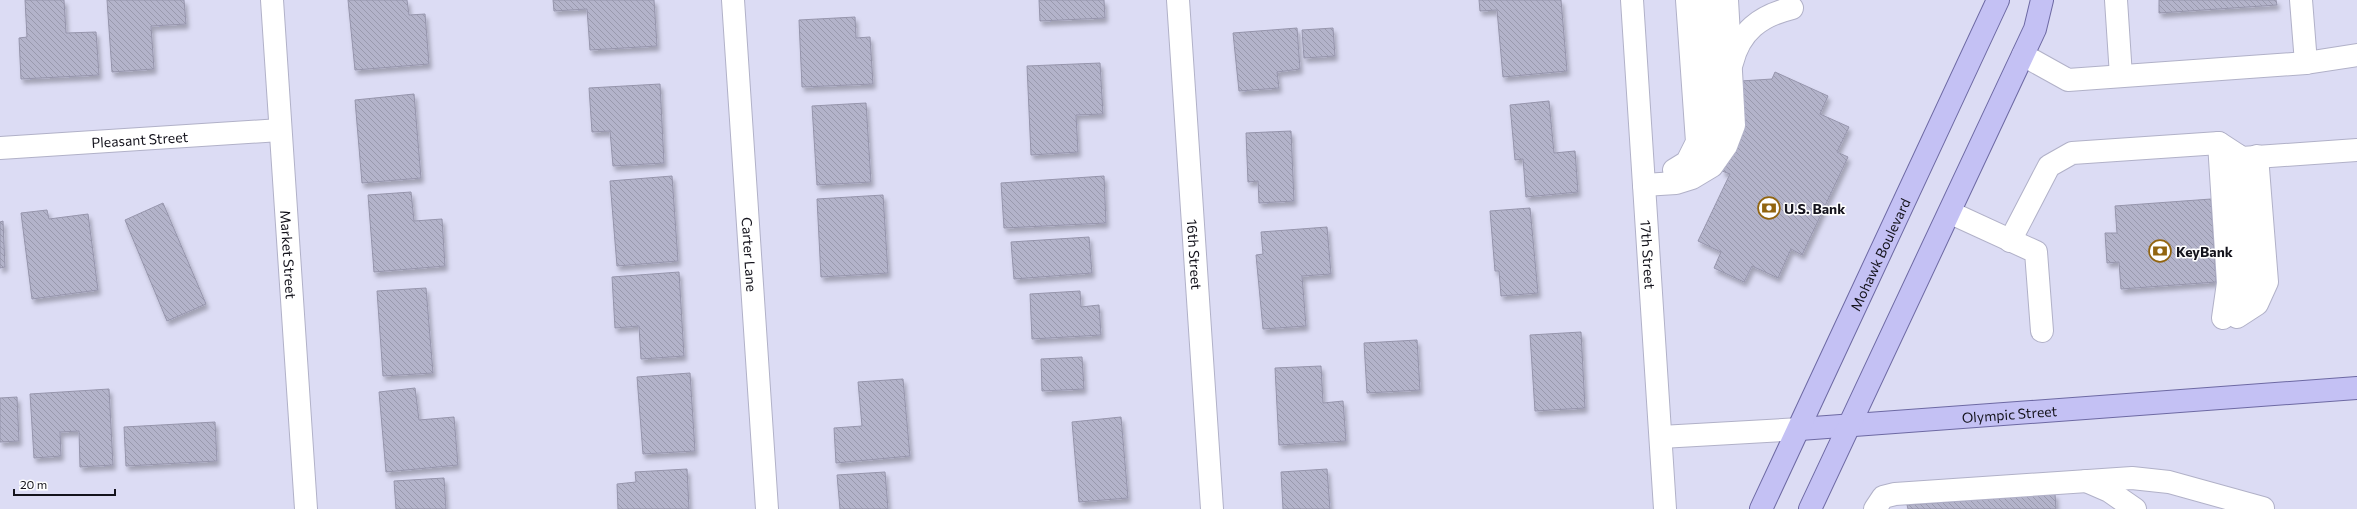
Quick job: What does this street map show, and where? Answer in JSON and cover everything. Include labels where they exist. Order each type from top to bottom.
[{"type":"main road","name":"Mohawk Boulevard","points":[[1761,509],[1800,429],[1998,0]]},
{"type":"main road","points":[[1810,509],[1951,213],[2035,29],[2042,0]]},
{"type":"main road","name":"Olympic Street","points":[[1800,429],[2357,388]]},
{"type":"street","name":"Market Street","points":[[272,0],[306,509]]},
{"type":"street","name":"Carter Lane","points":[[733,0],[767,509]]},
{"type":"street","name":"16th Street","points":[[1178,0],[1212,509]]},
{"type":"street","name":"17th Street","points":[[1632,0],[1665,509]]},
{"type":"street","points":[[1674,170],[1687,162],[1697,142],[1687,0]]},
{"type":"street","points":[[1644,179],[1692,166],[1708,149],[1714,135],[1707,0]]},
{"type":"street","points":[[1644,179],[1676,183],[1692,178],[1712,166],[1726,146],[1734,125],[1727,0]]},
{"type":"street","points":[[2116,0],[2121,76]]},
{"type":"street","points":[[2301,0],[2306,63]]},
{"type":"street","points":[[1731,70],[1736,47],[1745,34],[1760,19],[1792,8]]},
{"type":"street","points":[[2023,55],[2068,80],[2306,63],[2357,55]]},
{"type":"street","name":"Pleasant Street","points":[[0,148],[280,130]]},
{"type":"street","points":[[2010,241],[2049,166],[2072,153],[2219,143],[2248,156],[2357,150]]},
{"type":"street","points":[[2219,143],[2230,318],[2257,304],[2267,282],[2248,156]]},
{"type":"street","points":[[1951,213],[2036,252],[2042,331]]},
{"type":"street","name":"Olympic Street","points":[[1661,437],[1800,429]]},
{"type":"street","points":[[1875,509],[1883,497],[1895,494],[2132,478],[2169,482],[2261,509]]},
{"type":"street","points":[[2085,480],[2109,490],[2135,509]]},
{"type":"building","points":[[25,0],[64,0],[66,33],[96,32],[99,75],[21,79],[19,38],[27,37]]},
{"type":"building","points":[[107,0],[184,0],[186,24],[151,26],[154,69],[112,72]]},
{"type":"building","points":[[348,0],[407,0],[409,15],[425,14],[429,64],[355,70]]},
{"type":"building","points":[[553,0],[654,0],[657,46],[590,50],[587,9],[554,11]]},
{"type":"building","points":[[1039,0],[1104,0],[1105,18],[1040,21]]},
{"type":"building","points":[[1479,0],[1561,0],[1567,71],[1503,77],[1497,10],[1480,11]]},
{"type":"building","points":[[2159,0],[2276,0],[2277,5],[2159,13]]},
{"type":"building","points":[[855,17],[856,38],[870,37],[873,84],[802,87],[799,20]]},
{"type":"building","points":[[1297,28],[1300,69],[1277,72],[1279,88],[1239,91],[1233,33]]},
{"type":"building","points":[[1333,28],[1335,56],[1304,58],[1302,30]]},
{"type":"building","points":[[1100,63],[1103,114],[1076,115],[1078,152],[1031,155],[1027,66]]},
{"type":"building","name":"U.S. Bank","points":[[1775,72],[1828,96],[1820,114],[1849,127],[1837,152],[1848,157],[1802,255],[1791,249],[1778,278],[1752,266],[1744,282],[1714,268],[1721,252],[1698,241],[1730,174],[1722,171],[1746,119],[1696,122],[1694,84],[1772,79]]},
{"type":"building","points":[[660,84],[664,163],[613,166],[610,131],[592,132],[589,88]]},
{"type":"building","points":[[414,94],[421,178],[362,183],[355,100]]},
{"type":"building","points":[[1549,101],[1554,153],[1575,151],[1578,192],[1526,197],[1523,159],[1515,160],[1510,105]]},
{"type":"building","points":[[866,103],[871,182],[817,185],[812,106]]},
{"type":"building","points":[[1291,131],[1294,201],[1259,203],[1258,181],[1248,182],[1246,133]]},
{"type":"building","points":[[672,176],[678,261],[617,266],[610,181]]},
{"type":"building","points":[[1104,176],[1106,223],[1004,228],[1001,183]]},
{"type":"building","points":[[411,192],[414,221],[442,219],[445,266],[374,272],[368,195]]},
{"type":"building","points":[[883,195],[888,273],[821,277],[817,199]]},
{"type":"building","name":"KeyBank","points":[[2211,199],[2216,282],[2121,289],[2119,262],[2107,263],[2105,233],[2117,233],[2115,206]]},
{"type":"building","points":[[163,203],[206,304],[167,321],[125,220]]},
{"type":"building","points":[[1530,208],[1538,293],[1501,296],[1499,271],[1495,271],[1490,211]]},
{"type":"building","points":[[47,210],[49,219],[88,214],[98,290],[32,299],[21,213]]},
{"type":"building","points":[[3,221],[5,267],[0,268],[0,222]]},
{"type":"building","points":[[1327,227],[1331,274],[1302,276],[1306,326],[1263,329],[1256,255],[1263,254],[1261,232]]},
{"type":"building","points":[[1089,237],[1092,273],[1014,279],[1011,242]]},
{"type":"building","points":[[679,272],[684,356],[641,359],[639,326],[615,328],[612,277]]},
{"type":"building","points":[[426,288],[433,373],[383,376],[377,291]]},
{"type":"building","points":[[1080,291],[1081,307],[1099,305],[1101,335],[1032,339],[1030,294]]},
{"type":"building","points":[[1581,332],[1585,408],[1535,411],[1530,335]]},
{"type":"building","points":[[1417,340],[1420,390],[1367,393],[1364,343]]},
{"type":"building","points":[[1082,357],[1084,389],[1042,391],[1041,359]]},
{"type":"building","points":[[1321,366],[1323,403],[1343,401],[1346,441],[1279,445],[1275,368]]},
{"type":"building","points":[[690,373],[695,451],[643,454],[637,377]]},
{"type":"building","points":[[903,379],[910,456],[836,463],[834,428],[862,426],[858,382]]},
{"type":"building","points":[[415,388],[419,420],[454,417],[458,465],[386,472],[379,392]]},
{"type":"building","points":[[109,389],[113,465],[80,467],[79,431],[60,432],[61,456],[34,458],[30,394]]},
{"type":"building","points":[[17,397],[19,441],[0,442],[0,398]]},
{"type":"building","points":[[1121,417],[1128,498],[1079,502],[1072,422]]},
{"type":"building","points":[[215,422],[217,461],[126,466],[124,427]]},
{"type":"building","points":[[687,469],[689,509],[618,509],[617,484],[636,482],[635,472]]},
{"type":"building","points":[[1327,469],[1330,509],[1283,509],[1281,472]]},
{"type":"building","points":[[885,472],[888,509],[840,509],[837,475]]},
{"type":"building","points":[[444,478],[446,509],[396,509],[394,481]]},
{"type":"building","points":[[2055,494],[2056,509],[1908,509],[1907,505]]},
{"type":"place","name":"U.S. Bank","points":[[1769,208]]},
{"type":"place","name":"KeyBank","points":[[2160,251]]}]
